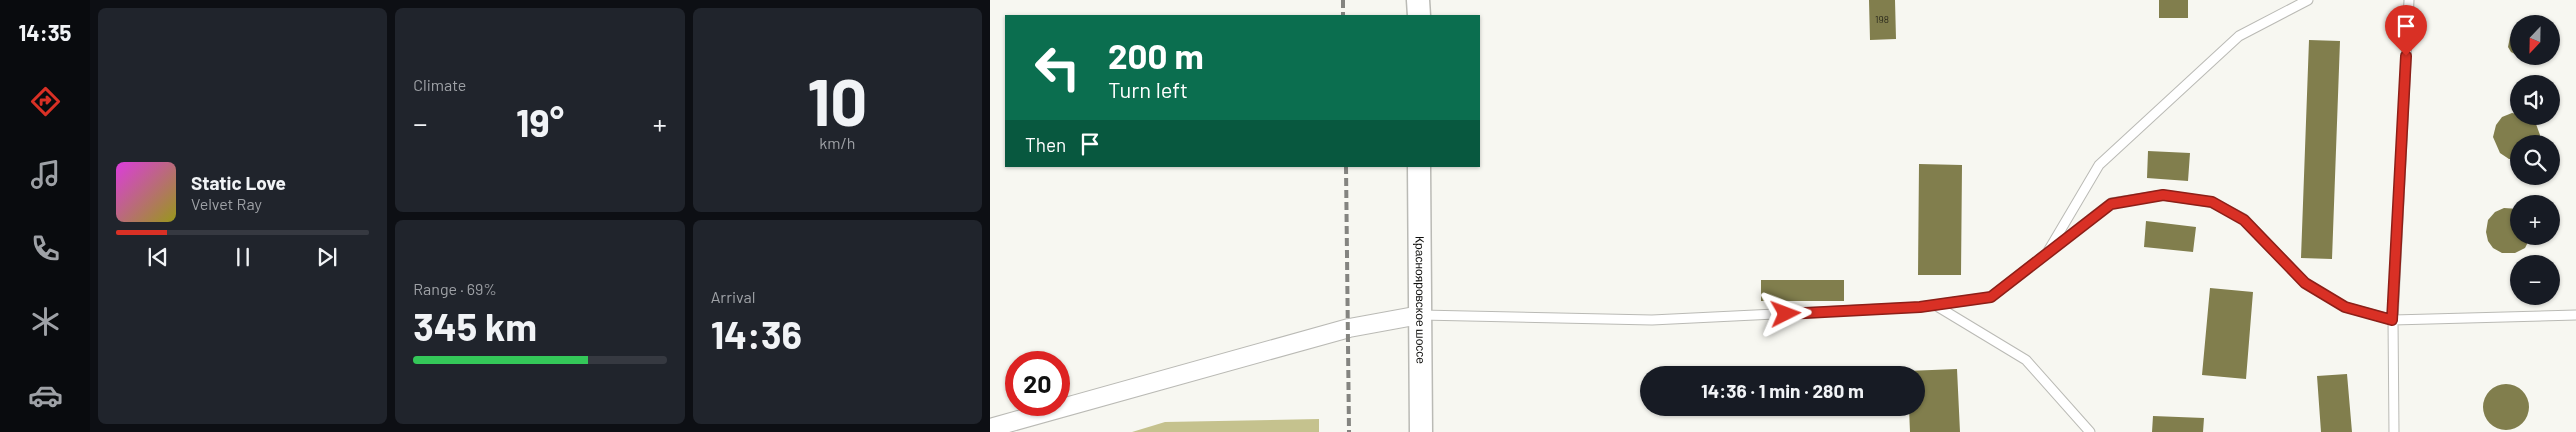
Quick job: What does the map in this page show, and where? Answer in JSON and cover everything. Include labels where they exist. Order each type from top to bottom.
[{"type":"street","points":[[1418,0],[1418,15]]},
{"type":"street","name":"Краснояровское шоссе","points":[[1419,167],[1421,432]]},
{"type":"street","points":[[990,428],[1349,328],[1420,315]]},
{"type":"lane","points":[[2047,254],[2099,165],[2239,36],[2308,0]]},
{"type":"lane","points":[[2394,432],[2392,320],[2409,0]]},
{"type":"lane","points":[[1420,315],[1652,320],[1935,305],[1991,297],[2111,204],[2163,195],[2212,202],[2244,220],[2305,283],[2345,307],[2392,320],[2576,315]]},
{"type":"lane","points":[[1935,305],[2026,360],[2090,432]]},
{"type":"shaded area","points":[[1319,419],[1319,432],[1132,432],[1165,422]]},
{"type":"building","points":[[1869,0],[1895,0],[1896,39],[1870,40]]},
{"type":"building","points":[[2159,0],[2188,0],[2188,18],[2159,18]]},
{"type":"building","points":[[2309,40],[2340,41],[2332,259],[2301,258]]},
{"type":"building","points":[[2510,114],[2510,125],[2536,125],[2540,135],[2510,135],[2510,159],[2500,153],[2493,137],[2496,125],[2502,117]]},
{"type":"building","points":[[2148,151],[2190,153],[2188,181],[2147,178]]},
{"type":"building","points":[[1919,164],[1962,165],[1961,275],[1918,275]]},
{"type":"building","points":[[2504,208],[2510,208],[2510,245],[2526,245],[2525,248],[2515,253],[2502,253],[2493,248],[2488,241],[2486,232],[2488,220],[2495,212]]},
{"type":"building","points":[[2146,221],[2196,227],[2193,252],[2144,247]]},
{"type":"building","points":[[1761,280],[1844,280],[1844,301],[1761,301]]},
{"type":"building","points":[[2210,288],[2253,292],[2246,379],[2202,375]]},
{"type":"building","points":[[1957,369],[1960,432],[1910,432],[1909,416],[1925,416],[1925,370]]},
{"type":"building","points":[[2347,374],[2352,432],[2321,432],[2317,376]]},
{"type":"building","points":[[2502,384],[2510,384],[2519,388],[2525,394],[2529,407],[2525,420],[2519,426],[2510,430],[2502,430],[2493,426],[2487,420],[2483,411],[2483,403],[2487,394],[2493,388]]},
{"type":"building","points":[[2153,416],[2204,418],[2203,432],[2152,432]]},
{"type":"railway","points":[[1343,0],[1343,15]]},
{"type":"railway","points":[[1346,167],[1349,432]]},
{"type":"route","points":[[1786,314],[1920,307],[1991,297],[2111,204],[2163,195],[2212,202],[2244,220],[2305,283],[2345,307],[2392,320],[2406,56]]}]
